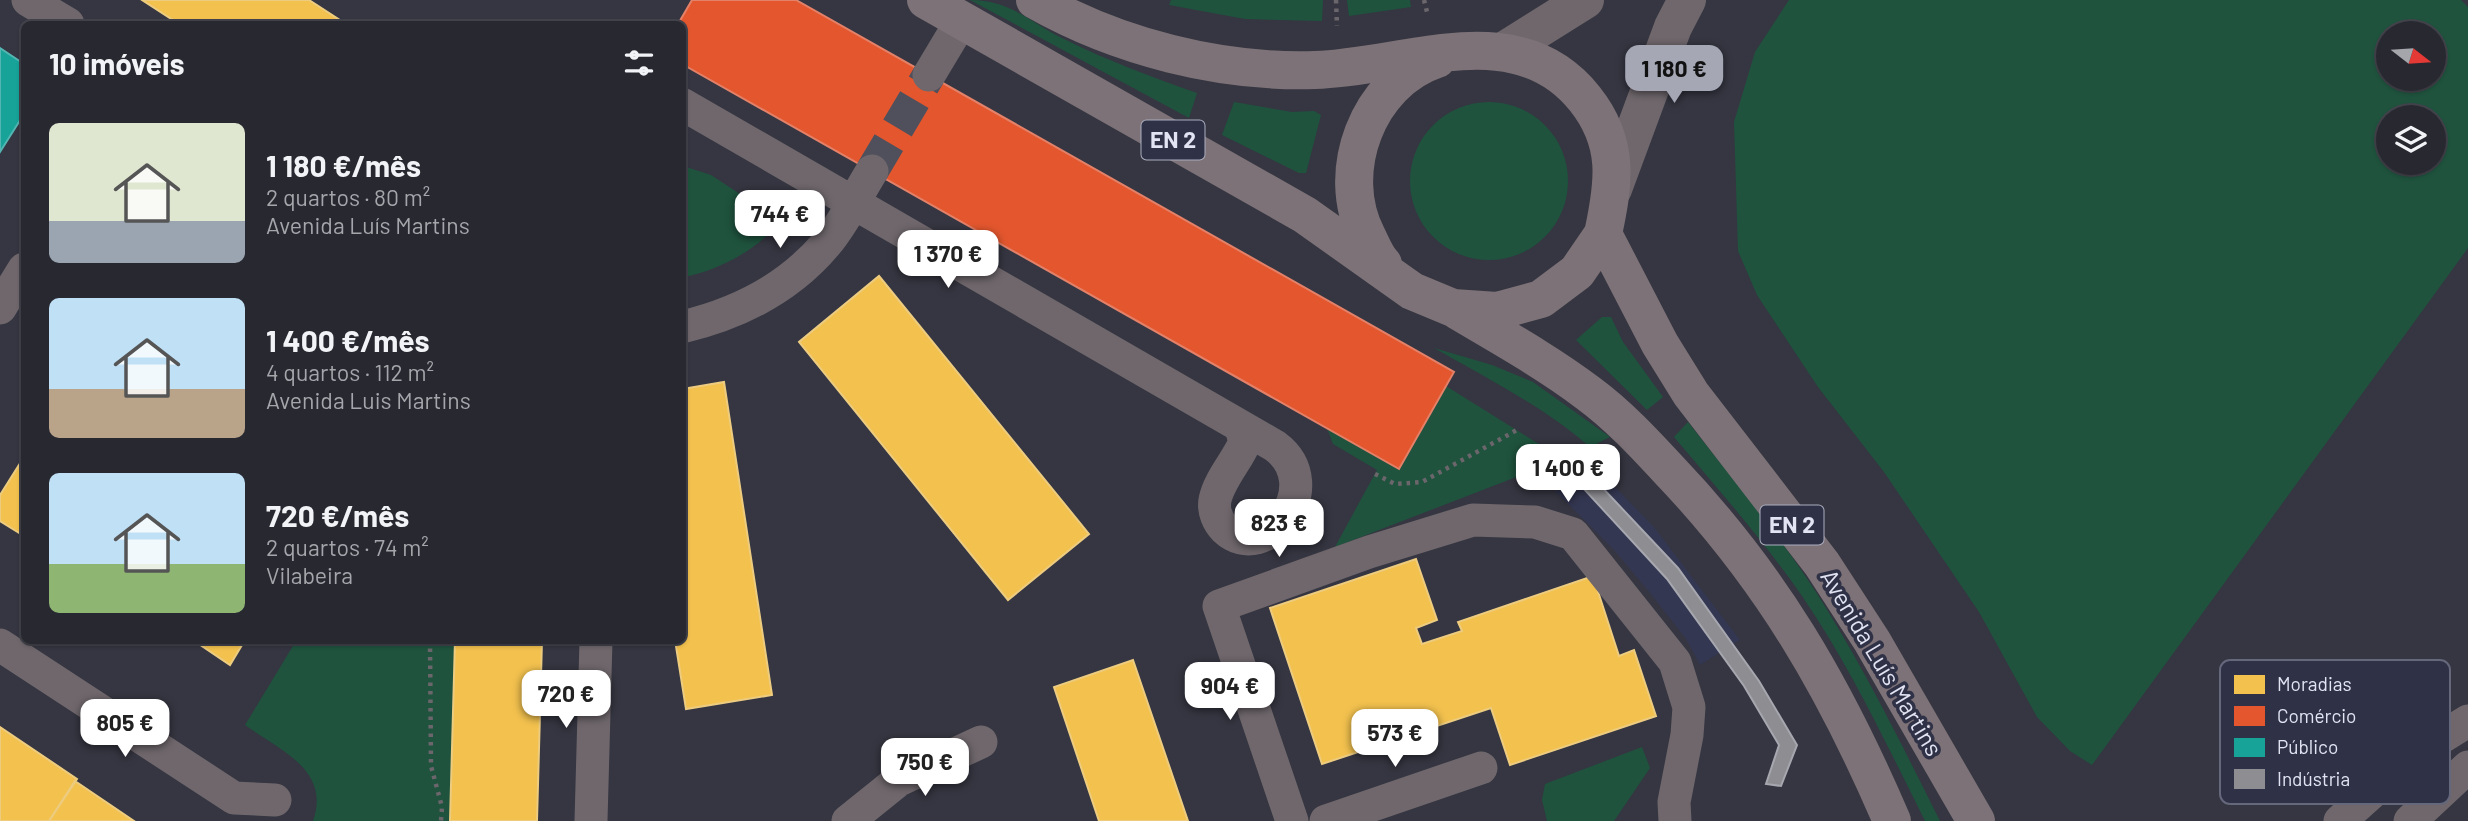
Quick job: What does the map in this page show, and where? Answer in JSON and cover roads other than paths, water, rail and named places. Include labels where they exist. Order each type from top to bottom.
[{"type":"main road","name":"EN 2","points":[[926,0],[1305,215],[1412,290],[1453,308],[1534,356],[1590,394],[1638,438],[1708,511],[1772,593],[1818,665],[1858,741],[1892,821]]},
{"type":"main road","name":"EN 2","points":[[1035,0],[1143,47],[1220,64],[1316,70],[1466,50],[1505,50],[1542,62],[1573,85],[1598,116],[1611,152],[1613,189],[1603,234],[1577,272],[1541,299],[1497,311],[1453,308]]},
{"type":"main road","name":"EN 2","points":[[1412,290],[1379,260],[1358,219],[1353,174],[1355,163],[1363,130],[1387,92],[1423,64],[1466,50]]},
{"type":"main road","name":"Avenida Luís Martins","points":[[1603,234],[1660,344],[1691,394],[1822,564],[1872,642],[1976,821]]},
{"type":"street","points":[[28,0],[63,21]]},
{"type":"street","points":[[1505,50],[1585,0]]},
{"type":"street","points":[[1613,189],[1673,27],[1687,0]]},
{"type":"street","points":[[929,75],[962,20]]},
{"type":"street","points":[[686,106],[1241,428]]},
{"type":"street","points":[[686,326],[716,319],[782,286],[826,244],[872,171]]},
{"type":"street","points":[[0,308],[21,274]]},
{"type":"street","points":[[1292,821],[1219,606],[1368,552],[1473,520],[1535,522],[1573,534],[1675,662],[1689,707],[1687,735],[1674,802],[1675,821]]},
{"type":"street","points":[[591,821],[596,644]]},
{"type":"street","points":[[0,645],[234,798],[275,800]]},
{"type":"street","points":[[2450,732],[2468,721]]},
{"type":"street","points":[[848,821],[899,780],[981,742]]},
{"type":"street","points":[[2450,783],[2468,766]]},
{"type":"street","points":[[1326,821],[1481,768]]},
{"type":"street","points":[[2340,821],[2359,804]]},
{"type":"street","points":[[2410,821],[2428,804]]},
{"type":"tunnel","points":[[872,171],[929,75]]}]
